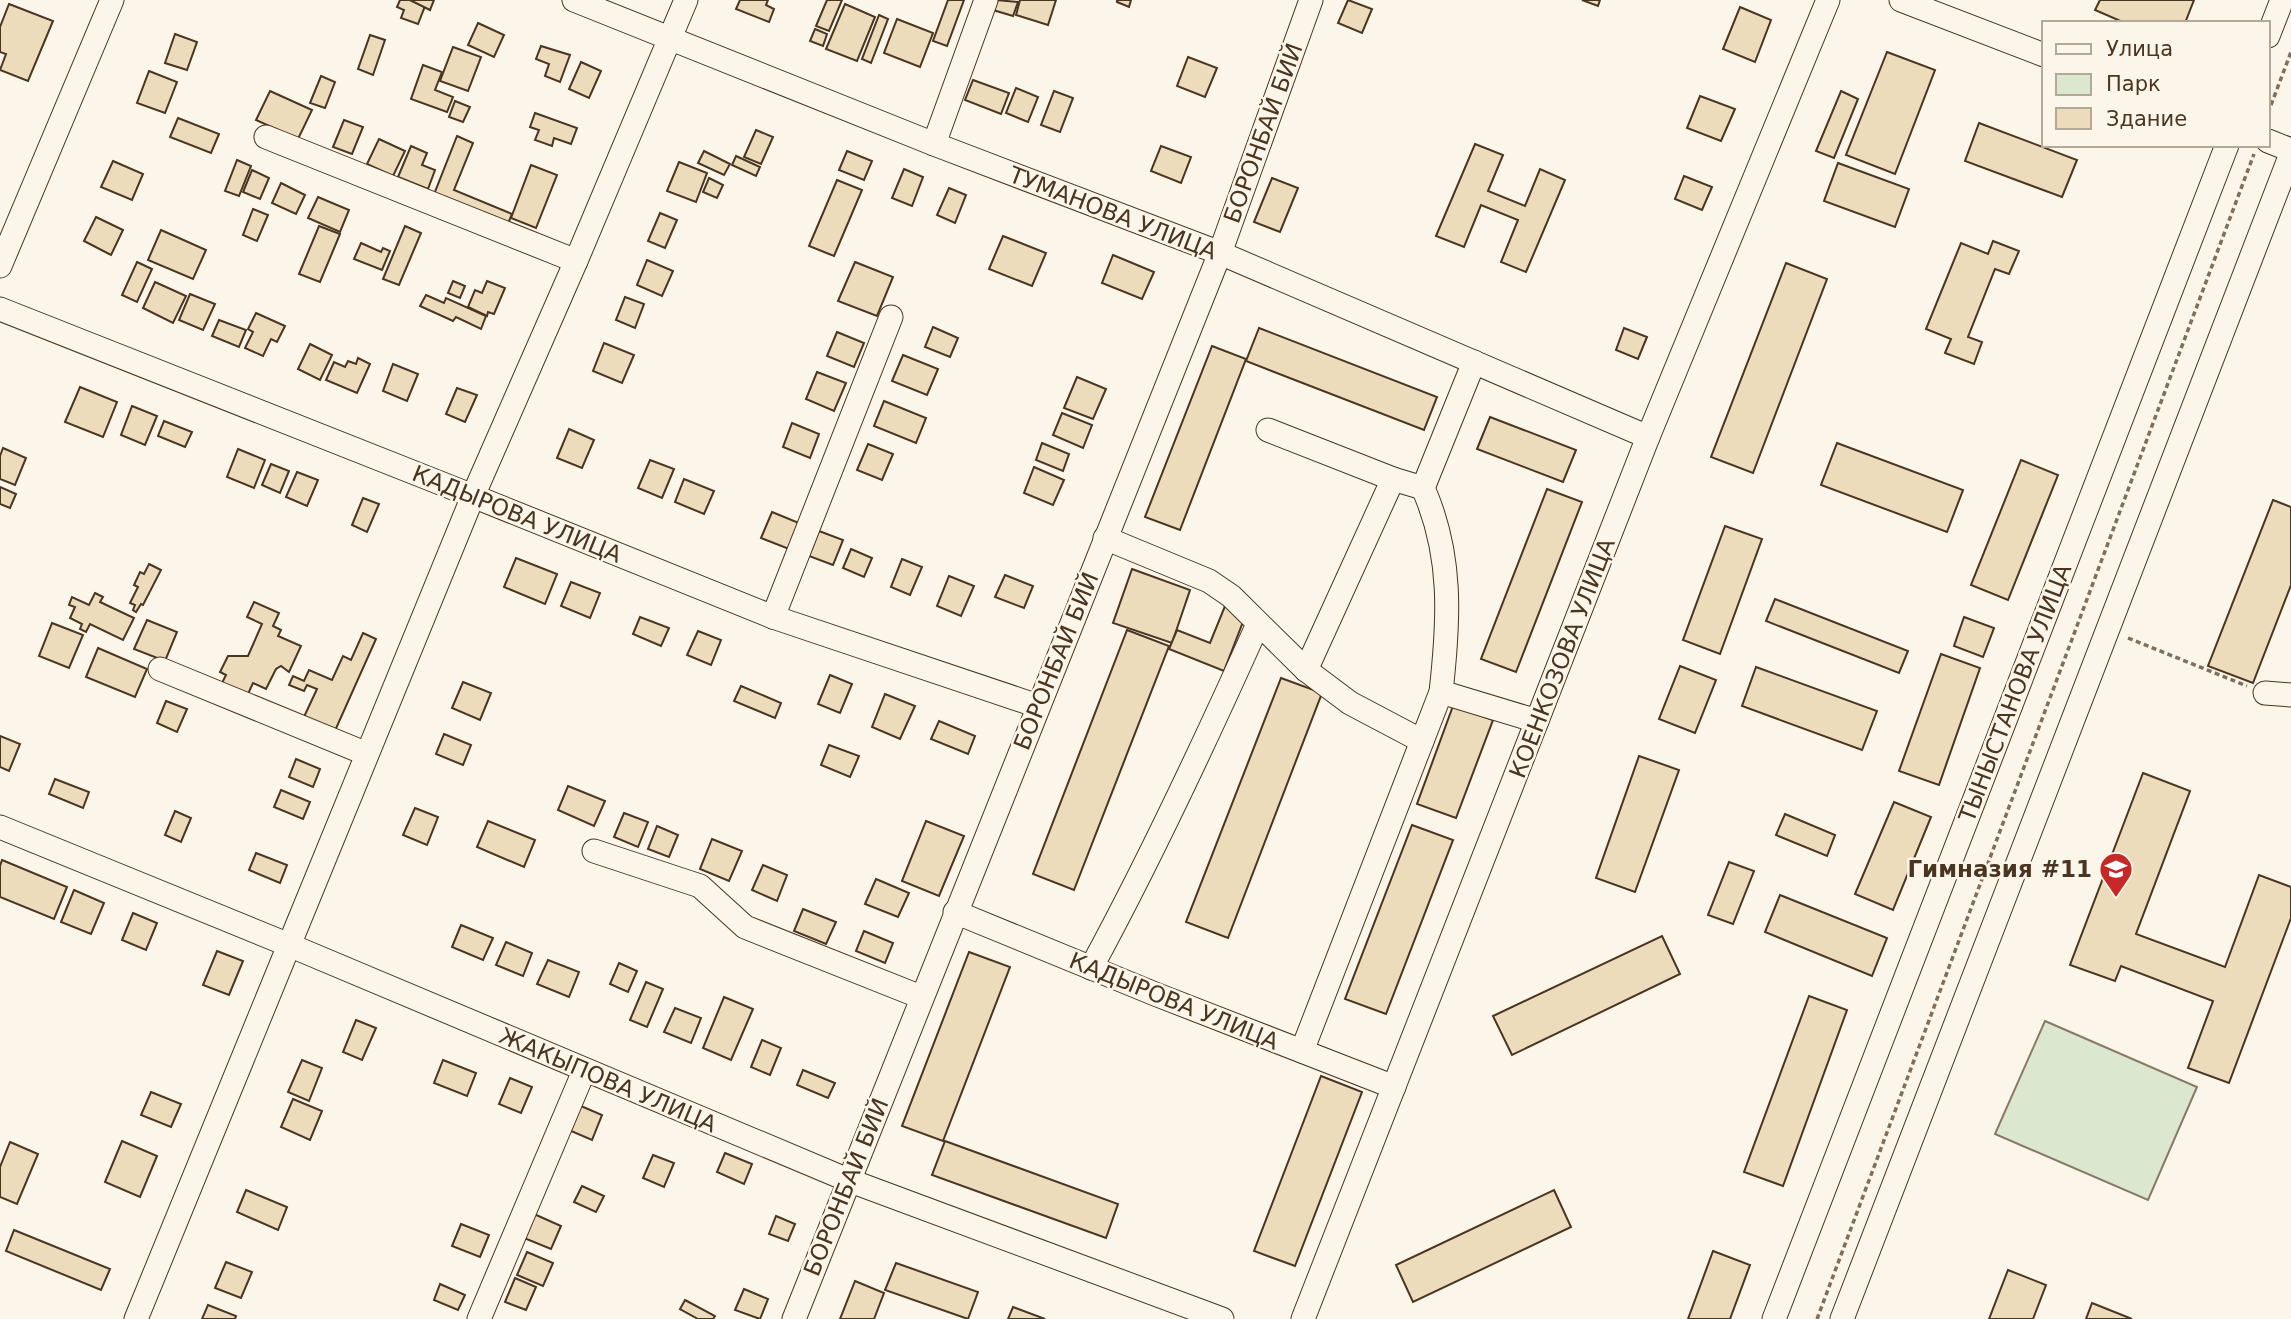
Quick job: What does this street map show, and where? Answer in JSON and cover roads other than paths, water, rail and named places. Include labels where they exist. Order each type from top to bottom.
[{"type":"street","points":[[0,266],[112,0]]},
{"type":"street","name":"ТУМАНОВА УЛИЦА","points":[[574,0],[934,144],[1220,253],[1648,437]]},
{"type":"street","points":[[136,1319],[473,496],[686,0]]},
{"type":"street","points":[[934,144],[986,0]]},
{"type":"street","name":"БОРОНБАЙ БИЙ","points":[[794,1319],[1220,253],[1311,0]]},
{"type":"street","name":"КОЕНКОЗОВА УЛИЦА","points":[[1303,1319],[1648,437],[1828,0]]},
{"type":"street","points":[[1901,0],[2042,54]]},
{"type":"street","points":[[2270,32],[2282,0]]},
{"type":"street","points":[[266,137],[576,261]]},
{"type":"street","points":[[1842,1319],[2291,152],[2270,142]]},
{"type":"street","name":"ТЫНЫСТАНОВА УЛИЦА","points":[[1774,1319],[2226,147]]},
{"type":"street","name":"КАДЫРОВА УЛИЦА","points":[[0,309],[773,617],[1038,706]]},
{"type":"street","points":[[773,617],[891,317]]},
{"type":"street","points":[[1302,1051],[1441,692],[1446,641],[1446,569],[1435,515],[1423,488],[1474,362]]},
{"type":"street","points":[[1268,430],[1393,480],[1423,488]]},
{"type":"street","points":[[1306,670],[1393,480]]},
{"type":"street","points":[[1105,538],[1209,581],[1231,596],[1306,670],[1350,703],[1422,741]]},
{"type":"street","points":[[1091,968],[1133,890],[1258,624]]},
{"type":"street","points":[[160,669],[367,754]]},
{"type":"street","points":[[1441,692],[1537,722]]},
{"type":"street","points":[[2265,693],[2291,695]]},
{"type":"street","name":"ЖАКЫПОВА УЛИЦА","points":[[0,827],[289,945],[848,1180],[1222,1319]]},
{"type":"street","points":[[594,850],[700,886],[746,927],[921,997]]},
{"type":"street","name":"КАДЫРОВА УЛИЦА","points":[[955,912],[1394,1087]]},
{"type":"street","points":[[480,1319],[584,1071]]},
{"type":"place","name":"Гимназия #11","points":[[2116,899]]}]
